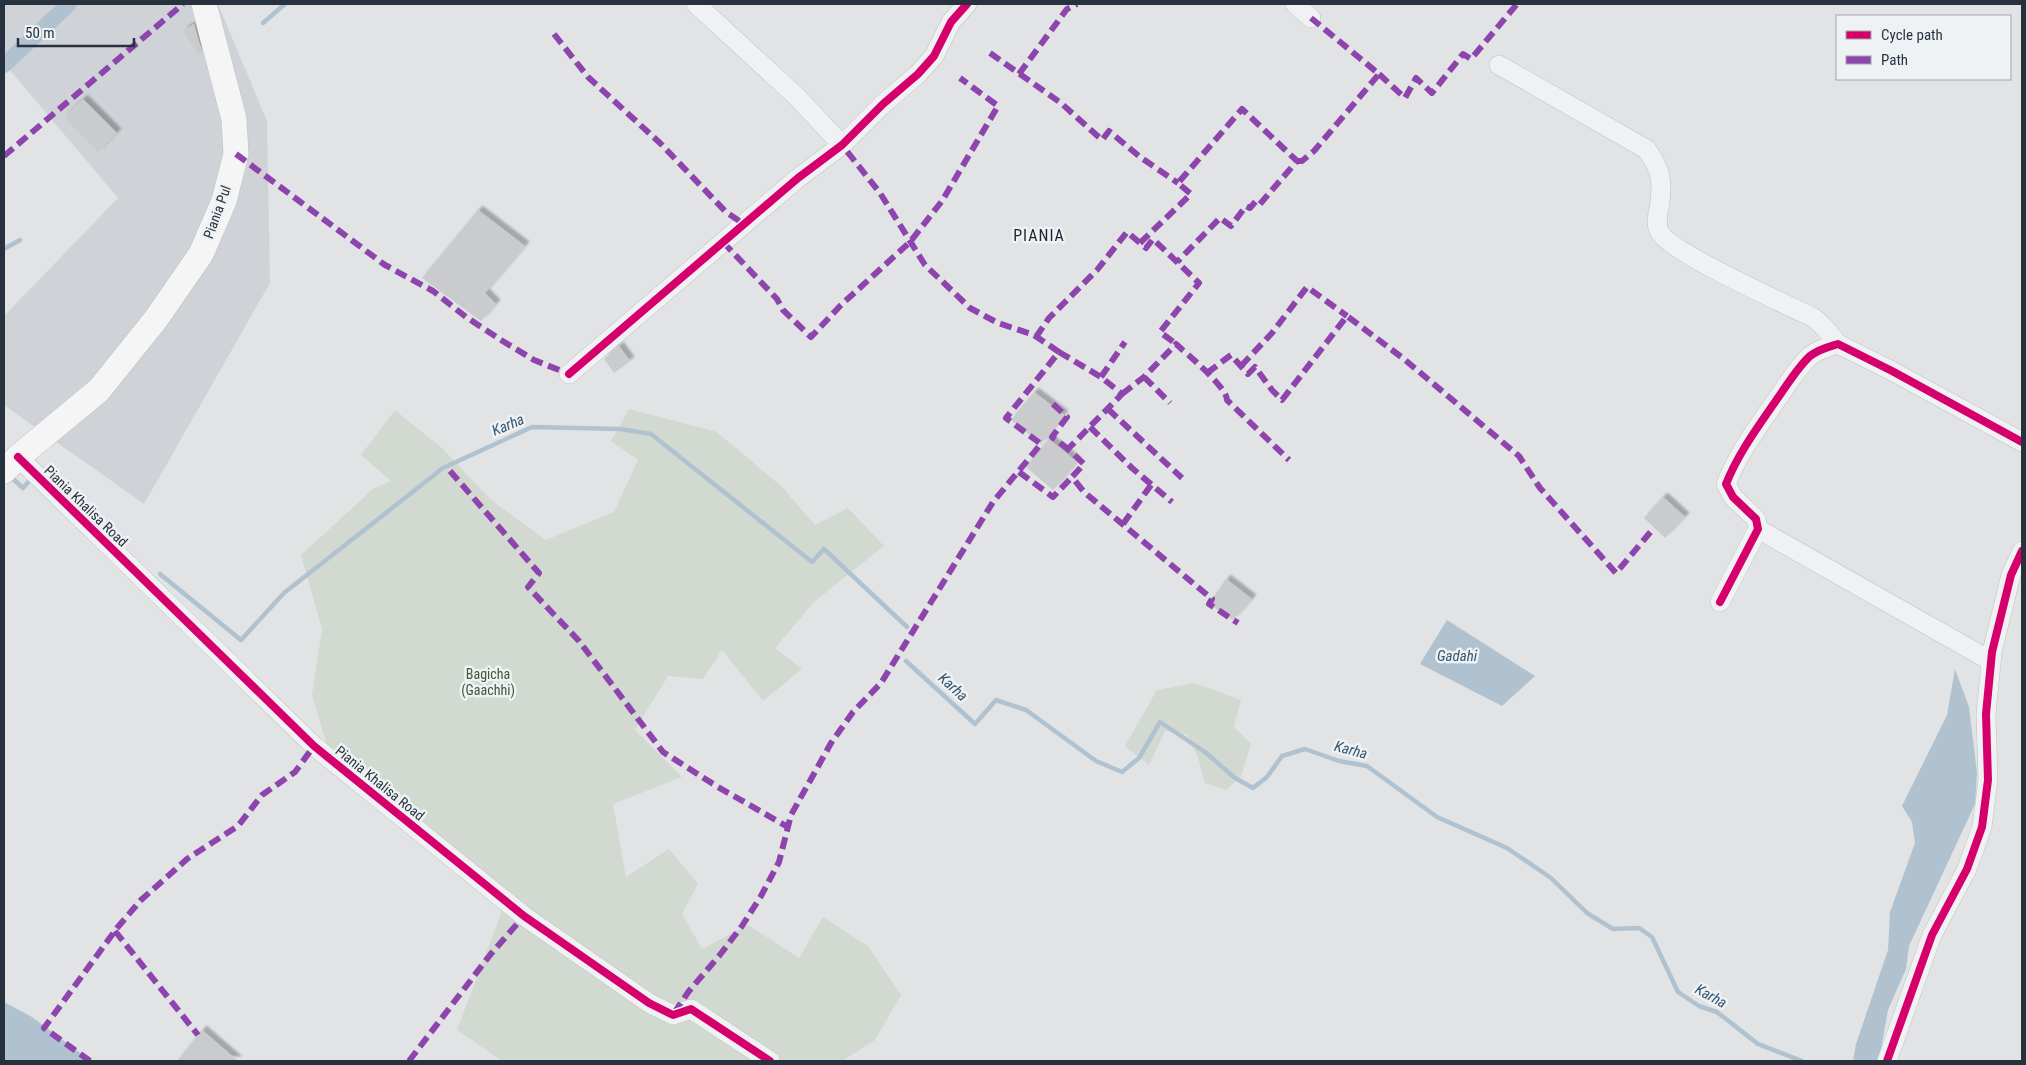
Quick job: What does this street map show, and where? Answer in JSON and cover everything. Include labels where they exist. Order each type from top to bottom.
[{"type":"main road","name":"Piania Pul","points":[[11,464],[99,390],[156,319],[201,254],[224,201],[236,154],[234,119],[204,4]]},
{"type":"street","points":[[696,4],[796,96],[842,144]]},
{"type":"street","points":[[569,374],[798,178],[842,144],[883,104],[918,74],[934,56],[951,22],[967,4]]},
{"type":"street","points":[[1295,4],[1311,18]]},
{"type":"street","points":[[1499,66],[1646,149],[1657,162],[1662,183],[1656,222],[1660,233],[1673,245],[1704,264],[1814,318],[1838,344],[1892,370],[2022,442]]},
{"type":"street","points":[[1720,602],[1758,529],[1756,519],[1733,497],[1726,484],[1732,470],[1745,446],[1796,372],[1810,356],[1822,348],[1838,344]]},
{"type":"street","name":"Piania Khalisa Road","points":[[11,464],[314,746],[524,916],[649,1003],[673,1015],[691,1009],[770,1061]]},
{"type":"street","points":[[1758,529],[1991,662]]},
{"type":"street","points":[[1887,1061],[1932,936],[1967,869],[1982,827],[1988,780],[1986,714],[1991,662],[2011,575],[2022,551]]},
{"type":"shaded area","points":[[4,4],[218,4],[267,121],[270,283],[144,504],[4,405],[4,316],[118,198],[4,63]]},
{"type":"green space","name":"Bagicha (Gaachhi)","points":[[629,409],[717,432],[782,487],[815,525],[848,508],[884,546],[814,602],[775,648],[802,669],[763,701],[722,650],[703,679],[668,676],[635,730],[682,777],[613,804],[626,877],[669,849],[698,884],[682,914],[702,949],[748,925],[799,958],[823,917],[868,946],[901,995],[875,1040],[842,1061],[502,1061],[457,1030],[508,895],[329,752],[312,695],[322,629],[301,555],[373,489],[391,481],[361,455],[395,410],[443,449],[491,500],[546,540],[614,512],[638,460],[611,441]]},
{"type":"green space","points":[[1195,683],[1241,700],[1234,727],[1251,744],[1241,776],[1226,790],[1205,783],[1198,757],[1187,735],[1165,731],[1149,765],[1125,746],[1157,690]]},
{"type":"water","name":"Gadahi","points":[[1447,620],[1535,676],[1502,706],[1420,664]]},
{"type":"water","points":[[1955,669],[1969,707],[1977,773],[1975,804],[1909,946],[1906,969],[1888,1010],[1880,1055],[1876,1061],[1853,1061],[1856,1044],[1888,950],[1890,912],[1915,843],[1912,822],[1902,806],[1947,715]]},
{"type":"water","points":[[4,1002],[32,1017],[91,1061],[4,1061]]},
{"type":"building","points":[[194,24],[202,53],[199,55],[183,31]]},
{"type":"building","points":[[83,99],[117,133],[98,152],[64,117]]},
{"type":"building","points":[[478,210],[525,246],[485,293],[496,304],[481,321],[422,278]]},
{"type":"building","points":[[619,346],[630,361],[614,373],[604,359]]},
{"type":"building","points":[[1034,392],[1064,415],[1041,444],[1011,420]]},
{"type":"building","points":[[1049,439],[1077,462],[1053,490],[1026,467]]},
{"type":"building","points":[[1663,497],[1685,517],[1665,538],[1644,518]]},
{"type":"building","points":[[1226,579],[1252,599],[1233,620],[1209,604]]},
{"type":"building","points":[[202,1030],[238,1061],[177,1061]]},
{"type":"waterway","points":[[4,65],[69,4]]},
{"type":"waterway","points":[[263,23],[285,4]]},
{"type":"waterway","points":[[4,249],[20,240]]},
{"type":"waterway","name":"Karha","points":[[160,574],[241,640],[284,593],[443,468],[532,427],[620,429],[651,434],[812,562],[824,549],[907,627]]},
{"type":"waterway","points":[[10,476],[23,488],[30,480],[33,482]]},
{"type":"waterway","name":"Karha","points":[[906,661],[975,724],[996,700],[1026,710],[1096,761],[1122,772],[1139,758],[1160,722],[1205,752],[1235,778],[1253,788],[1267,777],[1282,756],[1305,749],[1339,761],[1367,766],[1437,817],[1507,848],[1551,878],[1587,913],[1613,929],[1639,928],[1652,937],[1678,992],[1699,1006],[1717,1012],[1758,1044],[1802,1061]]},
{"type":"marked path","points":[[4,156],[183,4]]},
{"type":"marked path","points":[[1019,74],[1067,9],[1077,4]]},
{"type":"marked path","points":[[1379,74],[1405,98],[1416,78],[1432,93],[1463,54],[1471,59],[1517,4]]},
{"type":"marked path","points":[[1297,161],[1302,161],[1314,151],[1379,74],[1311,18]]},
{"type":"marked path","points":[[554,34],[588,77],[660,143],[726,212],[744,224]]},
{"type":"marked path","points":[[990,53],[1061,103],[1102,140],[1109,131],[1140,157],[1178,183]]},
{"type":"marked path","points":[[723,242],[777,299],[783,310],[811,337],[841,305],[910,242],[942,201],[998,106],[960,78]]},
{"type":"marked path","points":[[1140,243],[1191,194],[1178,183],[1242,109],[1297,161],[1260,204],[1256,201],[1250,208],[1246,206],[1231,226],[1220,218],[1177,262]]},
{"type":"marked path","points":[[674,1013],[689,991],[742,926],[761,896],[779,862],[791,815],[831,743],[853,712],[881,683],[993,502],[1041,444],[1006,418],[1059,352],[1034,335],[998,323],[970,308],[925,265],[880,193],[842,145],[840,146]]},
{"type":"marked path","points":[[236,154],[385,265],[433,291],[466,317],[501,340],[534,360],[569,374],[572,371]]},
{"type":"marked path","points":[[1036,337],[1049,318],[1097,270],[1127,232],[1146,248],[1153,239],[1199,283],[1160,332],[1176,344]]},
{"type":"marked path","points":[[1241,366],[1272,333],[1307,287],[1347,316]]},
{"type":"marked path","points":[[1207,373],[1231,355],[1248,374],[1255,367],[1282,400],[1347,316],[1404,359],[1519,456],[1540,488],[1616,573],[1653,529]]},
{"type":"marked path","points":[[1101,377],[1125,342]]},
{"type":"marked path","points":[[1122,394],[1144,377],[1176,344],[1214,379],[1221,387],[1227,400],[1289,460]]},
{"type":"marked path","points":[[1059,352],[1101,377],[1122,394],[1068,449],[1084,464],[1072,477],[1084,492],[1212,599],[1209,604],[1238,623]]},
{"type":"marked path","points":[[1144,377],[1170,403]]},
{"type":"marked path","points":[[1053,404],[1067,417],[1052,437],[1068,449]]},
{"type":"marked path","points":[[1108,409],[1182,478]]},
{"type":"marked path","points":[[1090,427],[1132,468],[1172,502]]},
{"type":"marked path","points":[[450,471],[539,573],[528,587],[579,641],[663,752],[718,787],[788,827]]},
{"type":"marked path","points":[[1019,472],[1053,497],[1072,477]]},
{"type":"marked path","points":[[1123,524],[1151,485]]},
{"type":"marked path","points":[[90,1061],[44,1028],[117,928],[141,900],[187,859],[238,826],[262,795],[295,772],[314,746]]},
{"type":"marked path","points":[[409,1061],[490,955],[524,916]]},
{"type":"marked path","points":[[115,931],[198,1035]]},
{"type":"cycle path","points":[[569,374],[798,178],[842,145],[883,104],[918,74],[934,56],[951,22],[967,4]]},
{"type":"cycle path","points":[[1720,602],[1758,529],[1756,519],[1733,497],[1726,484],[1742,452],[1791,378],[1810,356],[1824,348],[1838,344],[1892,371],[2022,442]]},
{"type":"cycle path","points":[[18,457],[314,746],[524,916],[649,1003],[673,1015],[691,1009],[770,1061]]},
{"type":"cycle path","points":[[1887,1061],[1932,935],[1967,869],[1982,827],[1988,780],[1986,714],[1992,652],[2011,575],[2022,551]]},
{"type":"district","name":"PIANIA","points":[[1039,235]]}]
